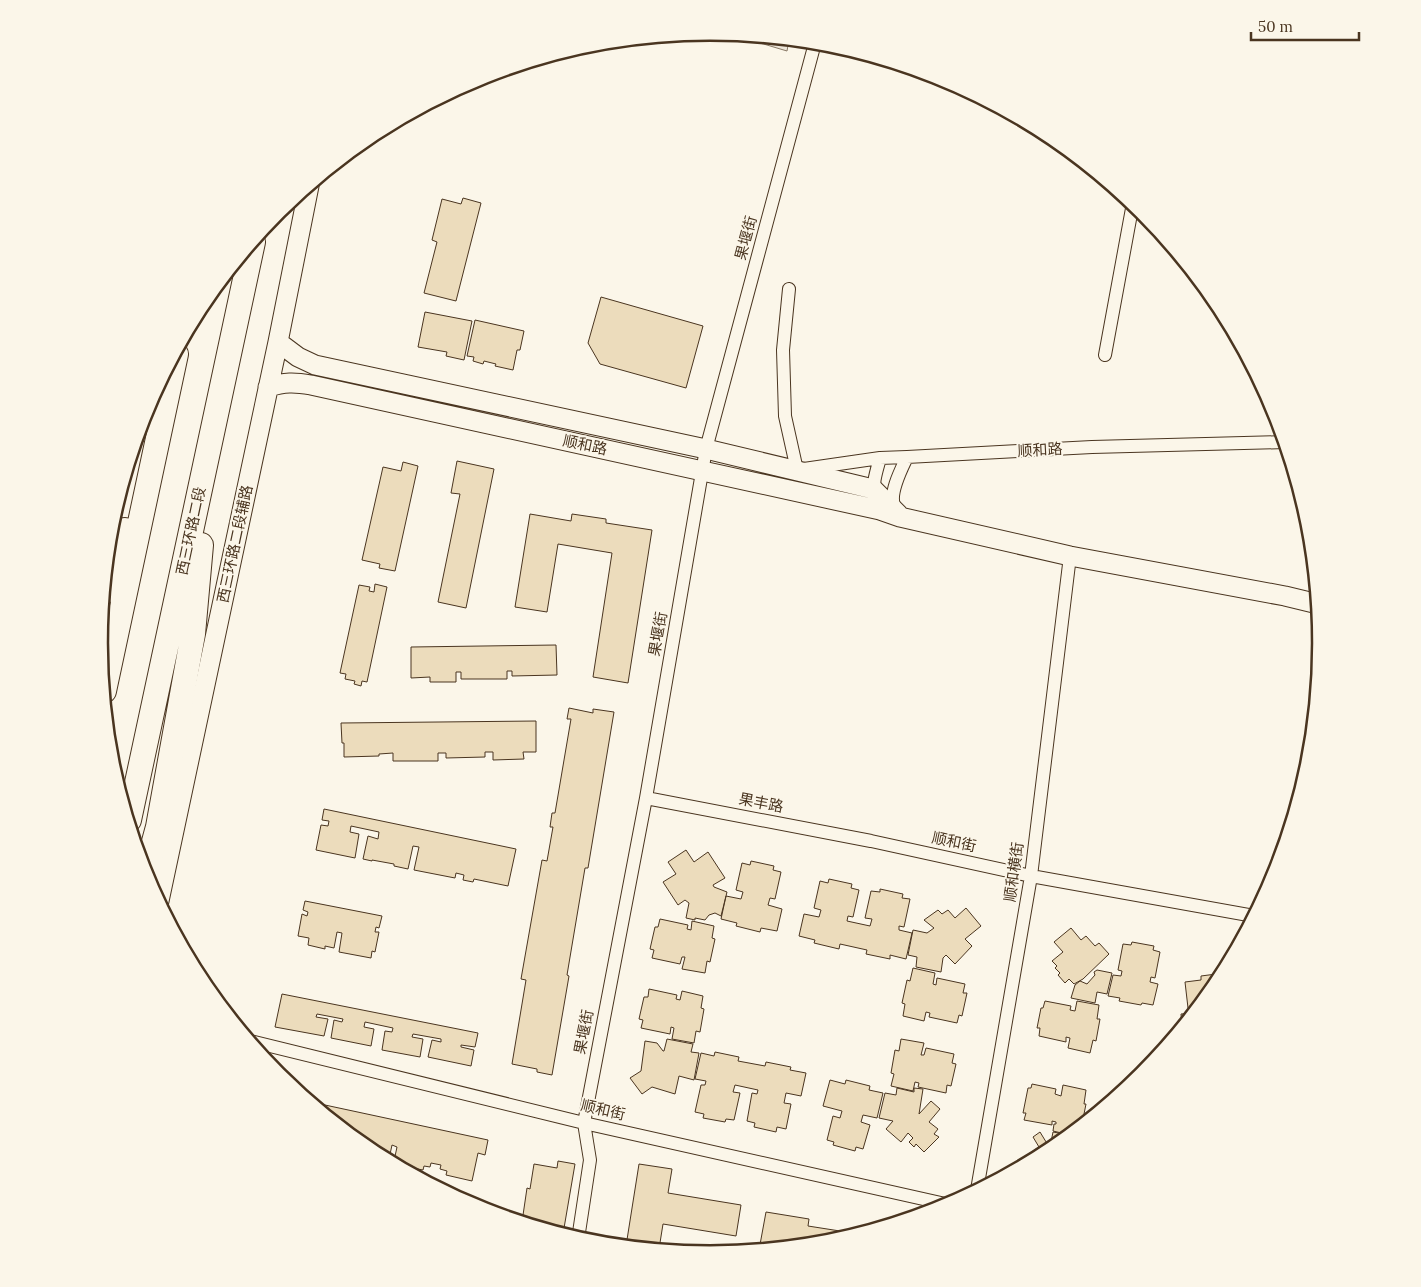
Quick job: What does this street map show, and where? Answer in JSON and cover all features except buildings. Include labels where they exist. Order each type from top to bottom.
[{"type":"highway","name":"西三环路二段","points":[[132,808],[250,256]]},
{"type":"highway","points":[[109,667],[172,374]]},
{"type":"highway","points":[[113,568],[160,426]]},
{"type":"highway","points":[[149,861],[158,827],[193,634],[212,437]]},
{"type":"street","name":"果堰街","points":[[579,1231],[590,1160],[584,1123],[646,798],[706,449],[813,50]]},
{"type":"street","name":"西三环路二段辅路","points":[[161,889],[278,342],[307,197]]},
{"type":"street","points":[[1105,355],[1131,213]]},
{"type":"street","points":[[789,289],[783,350],[784,416],[797,470]]},
{"type":"street","name":"顺和路","points":[[278,342],[298,358],[315,365],[706,449],[873,489]]},
{"type":"street","name":"顺和路","points":[[268,387],[295,382],[880,510],[900,517],[1070,556],[1311,602]]},
{"type":"street","name":"顺和路","points":[[797,470],[880,458],[1092,447],[1278,442]]},
{"type":"street","points":[[900,517],[893,503],[899,472],[908,457]]},
{"type":"street","points":[[880,458],[873,489],[880,510]]},
{"type":"street","points":[[873,489],[900,517]]},
{"type":"street","name":"顺和横街","points":[[978,1183],[1031,876],[1070,556]]},
{"type":"street","name":"顺和路","points":[[1285,596],[1310,594]]},
{"type":"street","name":"果丰路","points":[[646,798],[871,840]]},
{"type":"street","name":"顺和街","points":[[871,840],[1031,876],[1248,915]]},
{"type":"street","name":"顺和街","points":[[260,1044],[584,1123],[936,1202]]},
{"type":"shaded area","points":[[764,44],[788,46],[787,51]]}]
